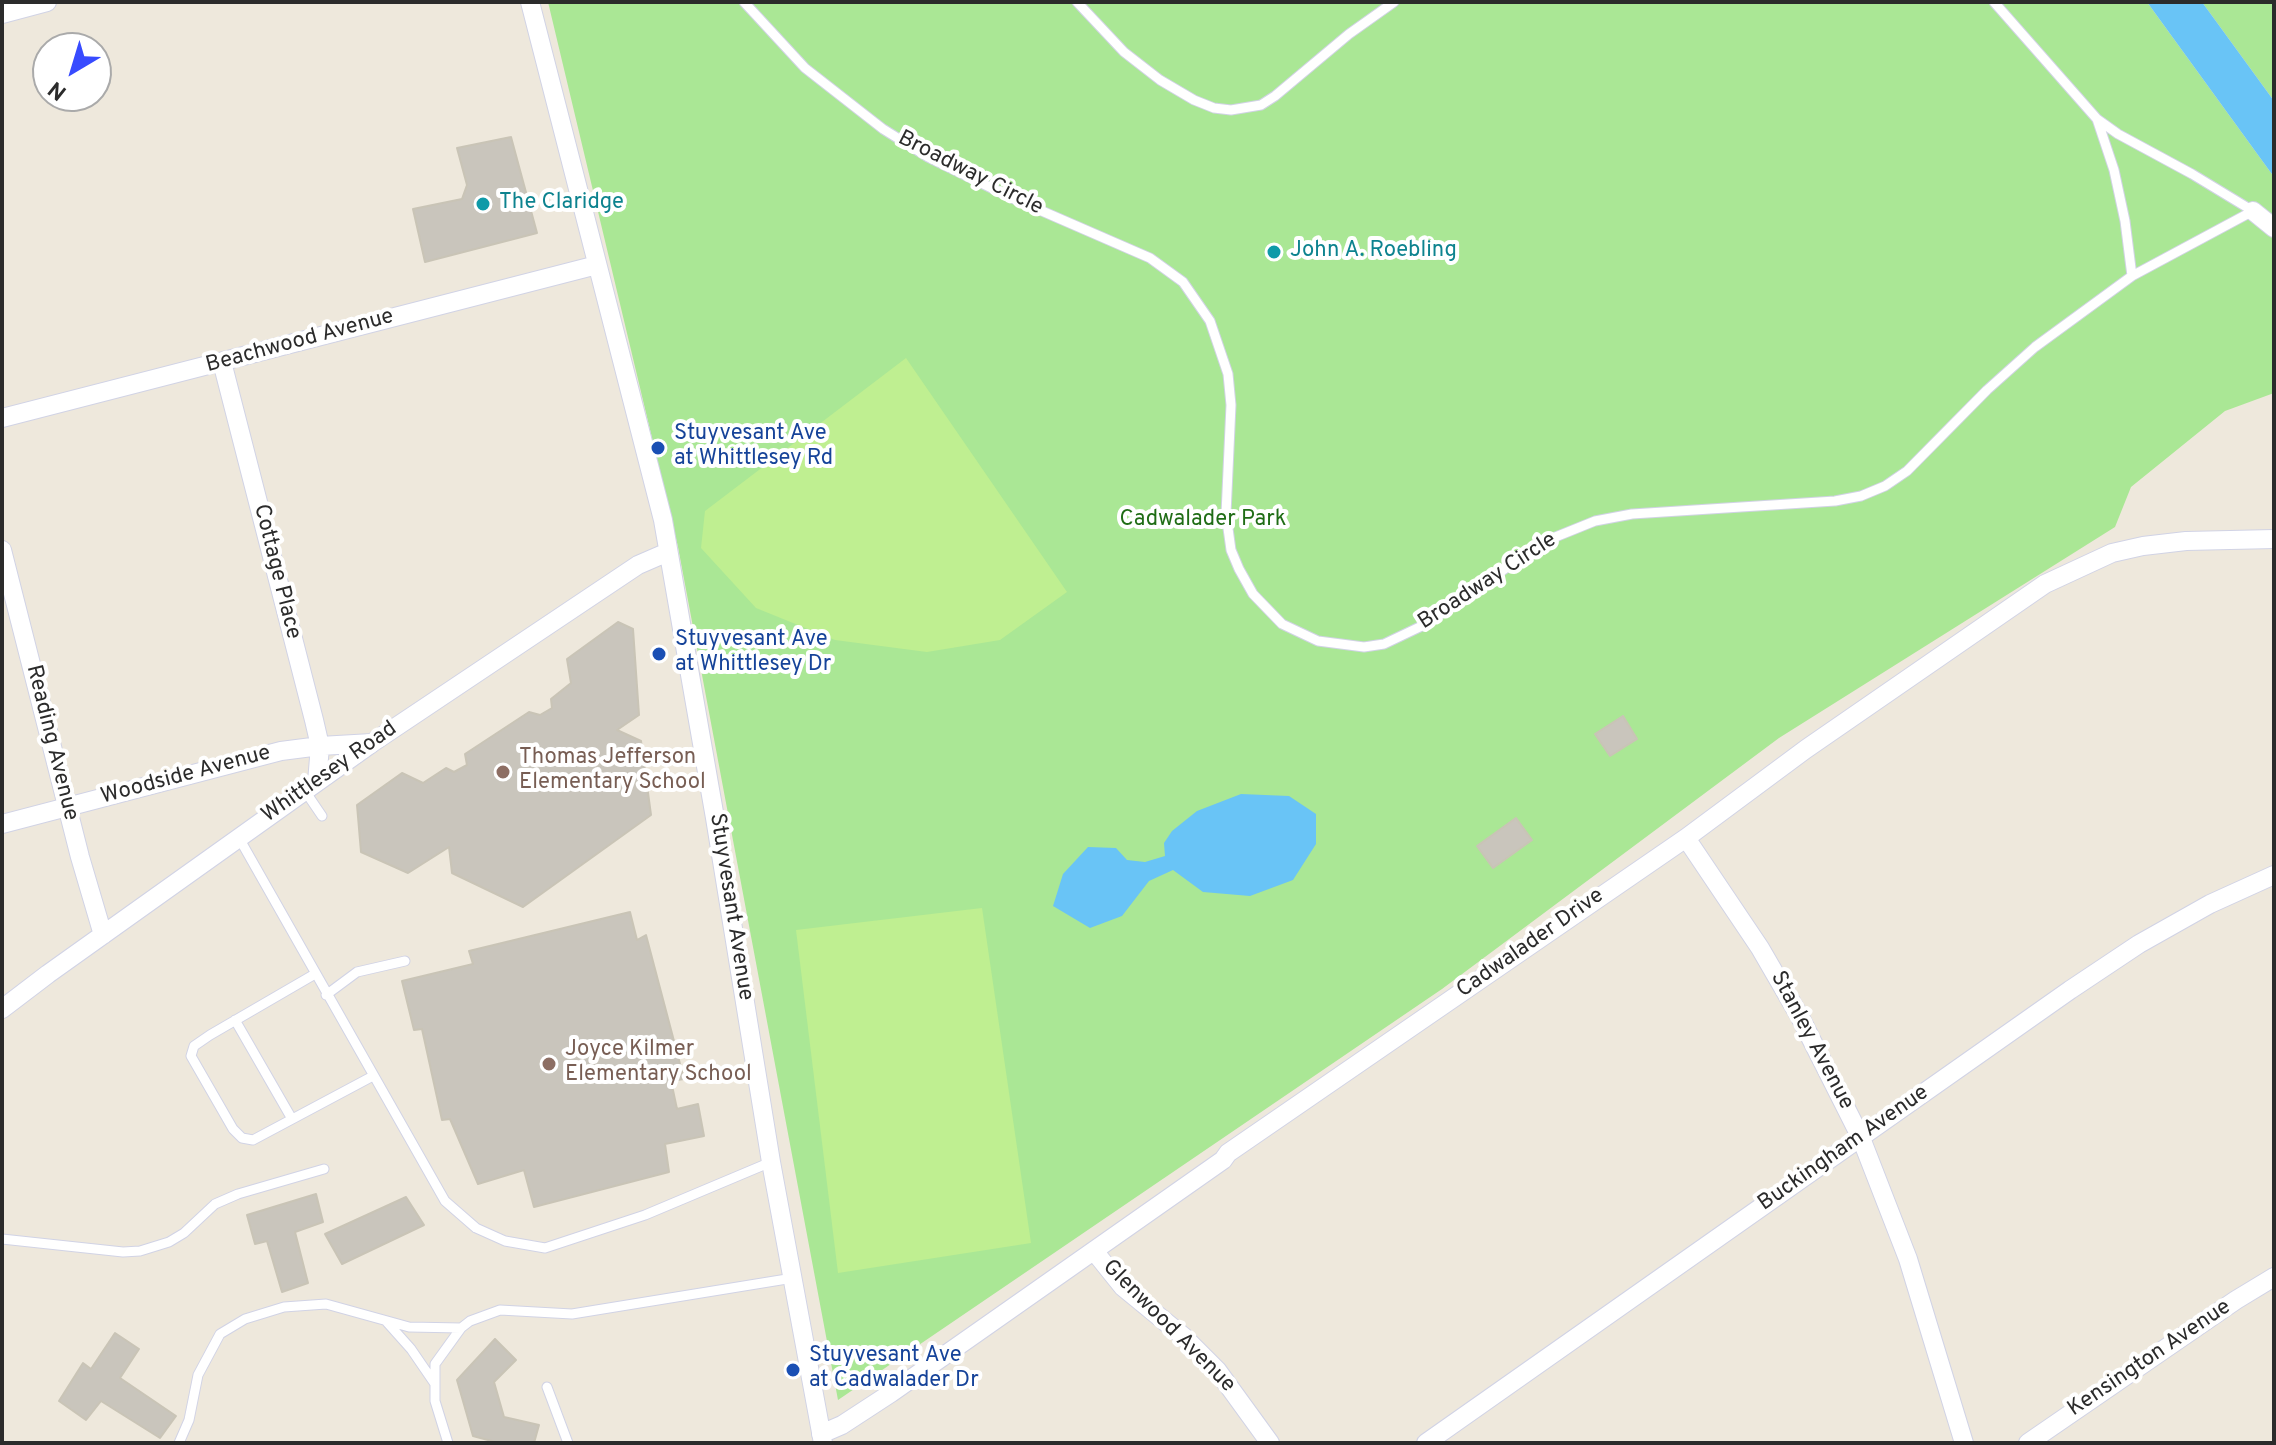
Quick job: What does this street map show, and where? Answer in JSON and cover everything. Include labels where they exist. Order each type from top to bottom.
[{"type":"street","points":[[2,14],[47,2]]},
{"type":"street","name":"Stuyvesant Avenue","points":[[530,2],[663,520],[771,1162],[822,1438]]},
{"type":"street","points":[[2253,211],[2274,228]]},
{"type":"street","name":"Beachwood Avenue","points":[[2,418],[597,265]]},
{"type":"street","name":"Cottage Place","points":[[222,362],[320,746],[311,786]]},
{"type":"street","name":"Cadwalader Drive","points":[[822,1438],[1094,1251],[1223,1160],[1228,1153],[1686,838],[1806,749],[2045,584],[2112,553],[2143,546],[2186,541],[2274,539]]},
{"type":"street","name":"Reading Avenue","points":[[2,550],[103,935]]},
{"type":"street","name":"Whittlesey Road","points":[[2,1009],[372,743],[638,565],[668,552]]},
{"type":"street","name":"Woodside Avenue","points":[[2,824],[281,751],[372,743]]},
{"type":"street","name":"Stanley Avenue","points":[[1686,838],[1760,948],[1800,1017],[1861,1138],[1908,1259],[1964,1443]]},
{"type":"street","name":"Buckingham Avenue","points":[[1426,1443],[2070,990],[2139,944],[2210,904],[2274,875]]},
{"type":"street","name":"Glenwood Avenue","points":[[1094,1251],[1123,1287],[1184,1337],[1217,1370],[1270,1443]]},
{"type":"street","name":"Kensington Avenue","points":[[2028,1443],[2274,1277]]},
{"type":"lane","name":"Broadway Circle","points":[[744,2],[805,68],[883,129],[928,157],[1012,198],[1150,258],[1183,282],[1210,321],[1228,374],[1231,405],[1226,514],[1231,550],[1239,569],[1253,594],[1282,624],[1318,641],[1338,646],[1384,644],[1426,624],[1543,542],[1595,521],[1632,514],[1835,501],[1861,496],[1885,486],[1907,471],[1987,390],[2035,347],[2132,276],[2253,211]]},
{"type":"lane","points":[[1077,2],[1124,52],[1160,80],[1194,100],[1214,108],[1231,110],[1261,105],[1275,96],[1349,34],[1394,2]]},
{"type":"lane","points":[[1994,2],[2097,119],[2253,211]]},
{"type":"lane","points":[[2097,119],[2114,170],[2132,276]]},
{"type":"lane","points":[[311,786],[322,816]]},
{"type":"lane","points":[[239,838],[445,1201],[476,1228],[505,1241],[545,1248],[645,1215],[771,1162]]},
{"type":"lane","points":[[326,995],[357,972],[405,961]]},
{"type":"lane","points":[[315,974],[194,1046],[191,1056],[233,1129],[242,1138],[253,1140],[373,1076]]},
{"type":"lane","points":[[235,1020],[292,1119]]},
{"type":"lane","points":[[2,1239],[123,1252],[140,1251],[169,1242],[184,1233],[215,1204],[238,1194],[324,1169]]},
{"type":"lane","points":[[448,1443],[435,1401],[435,1364],[461,1328],[470,1321],[500,1310],[572,1314],[794,1278]]},
{"type":"lane","points":[[179,1443],[189,1420],[198,1375],[220,1334],[245,1319],[284,1307],[326,1304],[409,1327],[461,1328]]},
{"type":"lane","points":[[385,1320],[411,1349],[435,1384]]},
{"type":"lane","points":[[547,1387],[568,1443]]},
{"type":"green space","name":"Cadwalader Park","points":[[548,2],[2147,2],[2274,177],[2274,393],[2225,411],[2131,487],[2115,527],[1779,738],[1442,989],[838,1400],[678,547]]},
{"type":"green space","points":[[2202,2],[2274,2],[2274,101]]},
{"type":"green space","points":[[906,358],[1067,592],[1000,640],[927,652],[835,640],[756,608],[701,548],[705,511]]},
{"type":"green space","points":[[982,908],[1031,1243],[838,1273],[796,930]]},
{"type":"water","points":[[2147,2],[2202,2],[2274,101],[2274,177]]},
{"type":"water","points":[[1241,794],[1289,796],[1316,814],[1316,844],[1293,880],[1250,896],[1203,892],[1173,870],[1149,881],[1122,916],[1090,928],[1053,906],[1063,874],[1088,847],[1116,848],[1127,860],[1145,862],[1165,856],[1164,843],[1172,831],[1197,811]]},
{"type":"building","name":"The Claridge","points":[[511,137],[537,233],[425,262],[413,209],[462,199],[467,185],[457,148]]},
{"type":"building","name":"Thomas Jefferson Elementary School","points":[[618,622],[633,629],[639,715],[617,730],[641,741],[651,815],[523,907],[452,873],[449,847],[408,873],[361,852],[357,805],[402,773],[423,783],[446,768],[454,772],[467,765],[465,754],[529,712],[540,715],[552,708],[551,699],[571,683],[567,659]]},
{"type":"building","points":[[1623,716],[1637,739],[1610,756],[1595,734]]},
{"type":"building","points":[[1516,818],[1532,840],[1493,868],[1477,846]]},
{"type":"building","points":[[630,912],[637,940],[646,935],[684,1079],[671,1081],[677,1109],[698,1104],[704,1136],[665,1144],[669,1172],[534,1207],[524,1170],[478,1184],[450,1119],[442,1120],[422,1029],[414,1030],[402,981],[473,964],[469,951]]},
{"type":"building","points":[[316,1194],[323,1222],[295,1232],[308,1283],[282,1292],[267,1241],[255,1244],[247,1215]]},
{"type":"building","points":[[406,1197],[424,1225],[342,1264],[325,1234]]},
{"type":"building","points":[[115,1333],[139,1349],[120,1378],[176,1416],[160,1438],[101,1401],[86,1420],[59,1401],[83,1363],[91,1369]]},
{"type":"building","points":[[495,1339],[516,1360],[494,1382],[504,1417],[539,1425],[534,1443],[499,1443],[473,1436],[457,1380]]},
{"type":"place","name":"The Claridge","points":[[483,204]]},
{"type":"place","name":"John A. Roebling","points":[[1274,252]]},
{"type":"place","name":"Stuyvesant Ave at Whittlesey Rd","points":[[658,448]]},
{"type":"place","name":"Stuyvesant Ave at Whittlesey Dr","points":[[659,654]]},
{"type":"place","name":"Thomas Jefferson Elementary School","points":[[503,772]]},
{"type":"place","name":"Joyce Kilmer Elementary School","points":[[549,1064]]},
{"type":"place","name":"Stuyvesant Ave at Cadwalader Dr","points":[[793,1370]]}]
